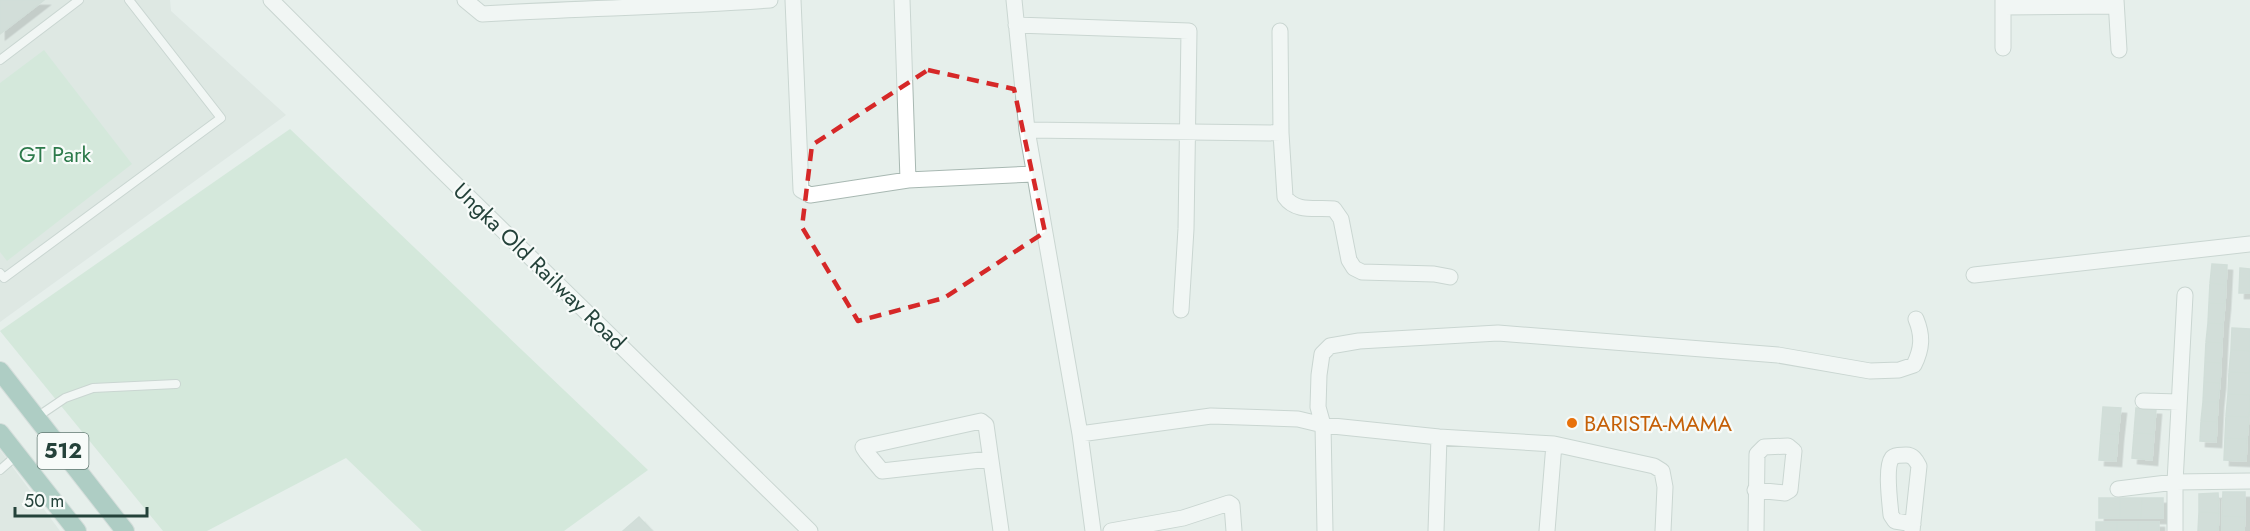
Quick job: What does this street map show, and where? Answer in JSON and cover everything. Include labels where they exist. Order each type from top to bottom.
[{"type":"main road","name":"512","points":[[0,371],[126,531]]},
{"type":"main road","name":"512","points":[[0,433],[77,531]]},
{"type":"street","name":"Ungka Old Railway Road","points":[[271,0],[810,531]]},
{"type":"street","points":[[465,0],[482,7],[770,0]]},
{"type":"street","points":[[793,0],[801,190],[810,195],[908,180],[1034,174]]},
{"type":"street","points":[[902,0],[908,180]]},
{"type":"street","points":[[1014,0],[1027,130],[1080,434],[1093,531]]},
{"type":"street","points":[[2002,48],[2003,3],[2116,3],[2119,50]]},
{"type":"street","points":[[1016,26],[1189,31],[1186,229],[1181,310]]},
{"type":"street","points":[[1280,31],[1281,133],[1285,197],[1289,204],[1296,207],[1334,209],[1341,219],[1349,260],[1354,268],[1362,272],[1434,274],[1450,277]]},
{"type":"street","points":[[1027,130],[1187,130],[1281,133]]},
{"type":"street","points":[[1974,275],[2250,244]]},
{"type":"street","points":[[2175,531],[2175,482],[2185,295]]},
{"type":"street","points":[[1325,531],[1323,425],[1318,407],[1322,354],[1330,346],[1359,341],[1498,333],[1778,355],[1870,371],[1899,370],[1914,365],[1920,352],[1921,333],[1916,319]]},
{"type":"street","points":[[2143,400],[2179,402]]},
{"type":"street","points":[[1080,434],[1211,416],[1298,419],[1323,425],[1439,437],[1554,444],[1654,466],[1662,471],[1665,487],[1663,531]]},
{"type":"street","points":[[990,459],[882,471],[863,447],[981,421],[986,425],[1001,531]]},
{"type":"street","points":[[1436,531],[1439,437]]},
{"type":"street","points":[[1547,531],[1554,444]]},
{"type":"street","points":[[2118,489],[2175,482],[2250,481]]},
{"type":"street","points":[[1755,490],[1756,531]]},
{"type":"street","points":[[1111,531],[1185,525],[1229,503],[1232,505],[1234,531]]},
{"type":"lane","points":[[0,273],[4,278],[221,118],[129,0]]},
{"type":"lane","points":[[0,60],[76,1]]},
{"type":"lane","points":[[37,417],[65,398],[93,388],[176,384]]},
{"type":"lane","points":[[0,470],[17,455]]},
{"type":"highlighted area","points":[[928,70],[1014,89],[1045,232],[944,298],[858,321],[802,227],[812,145]]},
{"type":"shaded area","points":[[0,0],[170,0],[171,11],[286,115],[0,322]]},
{"type":"shaded area","points":[[0,450],[60,531],[0,531]]},
{"type":"green space","name":"GT Park","points":[[44,50],[132,164],[7,261],[0,252],[0,83]]},
{"type":"green space","points":[[290,129],[648,470],[564,531],[422,531],[346,458],[207,531],[163,531],[0,331]]},
{"type":"building","points":[[0,0],[44,0],[0,34]]},
{"type":"building","points":[[2212,264],[2227,265],[2226,285],[2210,283]]},
{"type":"building","points":[[2240,268],[2250,269],[2250,293],[2239,293]]},
{"type":"building","points":[[2210,283],[2226,285],[2225,304],[2209,303]]},
{"type":"building","points":[[2209,303],[2225,304],[2223,324],[2208,323]]},
{"type":"building","points":[[2208,323],[2223,324],[2222,343],[2206,342]]},
{"type":"building","points":[[2232,328],[2250,329],[2250,351],[2231,350]]},
{"type":"building","points":[[2206,342],[2222,343],[2221,363],[2205,362]]},
{"type":"building","points":[[2231,350],[2250,351],[2250,373],[2229,372]]},
{"type":"building","points":[[2205,362],[2221,363],[2220,383],[2204,382]]},
{"type":"building","points":[[2229,372],[2250,373],[2250,395],[2228,394]]},
{"type":"building","points":[[2204,382],[2220,383],[2218,402],[2203,402]]},
{"type":"building","points":[[2228,394],[2250,395],[2249,417],[2226,416]]},
{"type":"building","points":[[2203,402],[2218,402],[2217,422],[2201,421]]},
{"type":"building","points":[[2103,407],[2121,408],[2118,435],[2101,433]]},
{"type":"building","points":[[2136,408],[2156,409],[2154,434],[2134,433]]},
{"type":"building","points":[[2226,416],[2249,417],[2247,439],[2225,438]]},
{"type":"building","points":[[2201,421],[2217,422],[2216,442],[2200,441]]},
{"type":"building","points":[[2101,433],[2118,435],[2116,461],[2099,460]]},
{"type":"building","points":[[2134,433],[2154,434],[2152,460],[2132,458]]},
{"type":"building","points":[[2225,438],[2247,439],[2246,461],[2224,460]]},
{"type":"building","points":[[2223,492],[2245,492],[2245,517],[2222,516]]},
{"type":"building","points":[[2218,493],[2219,513],[2199,512],[2199,494]]},
{"type":"building","points":[[2099,498],[2120,498],[2120,518],[2099,518]]},
{"type":"building","points":[[2120,498],[2142,498],[2141,518],[2120,518]]},
{"type":"building","points":[[2142,498],[2163,498],[2163,518],[2141,518]]},
{"type":"building","points":[[2199,512],[2219,513],[2218,531],[2198,531]]},
{"type":"building","points":[[2222,516],[2245,517],[2244,531],[2222,531]]},
{"type":"building","points":[[639,517],[652,531],[623,531]]},
{"type":"building","points":[[2096,522],[2117,522],[2117,531],[2096,531]]},
{"type":"building","points":[[2117,522],[2138,522],[2138,531],[2117,531]]},
{"type":"building","points":[[2138,522],[2159,522],[2159,531],[2138,531]]},
{"type":"place","name":"BARISTA-MAMA","points":[[1572,423]]}]
